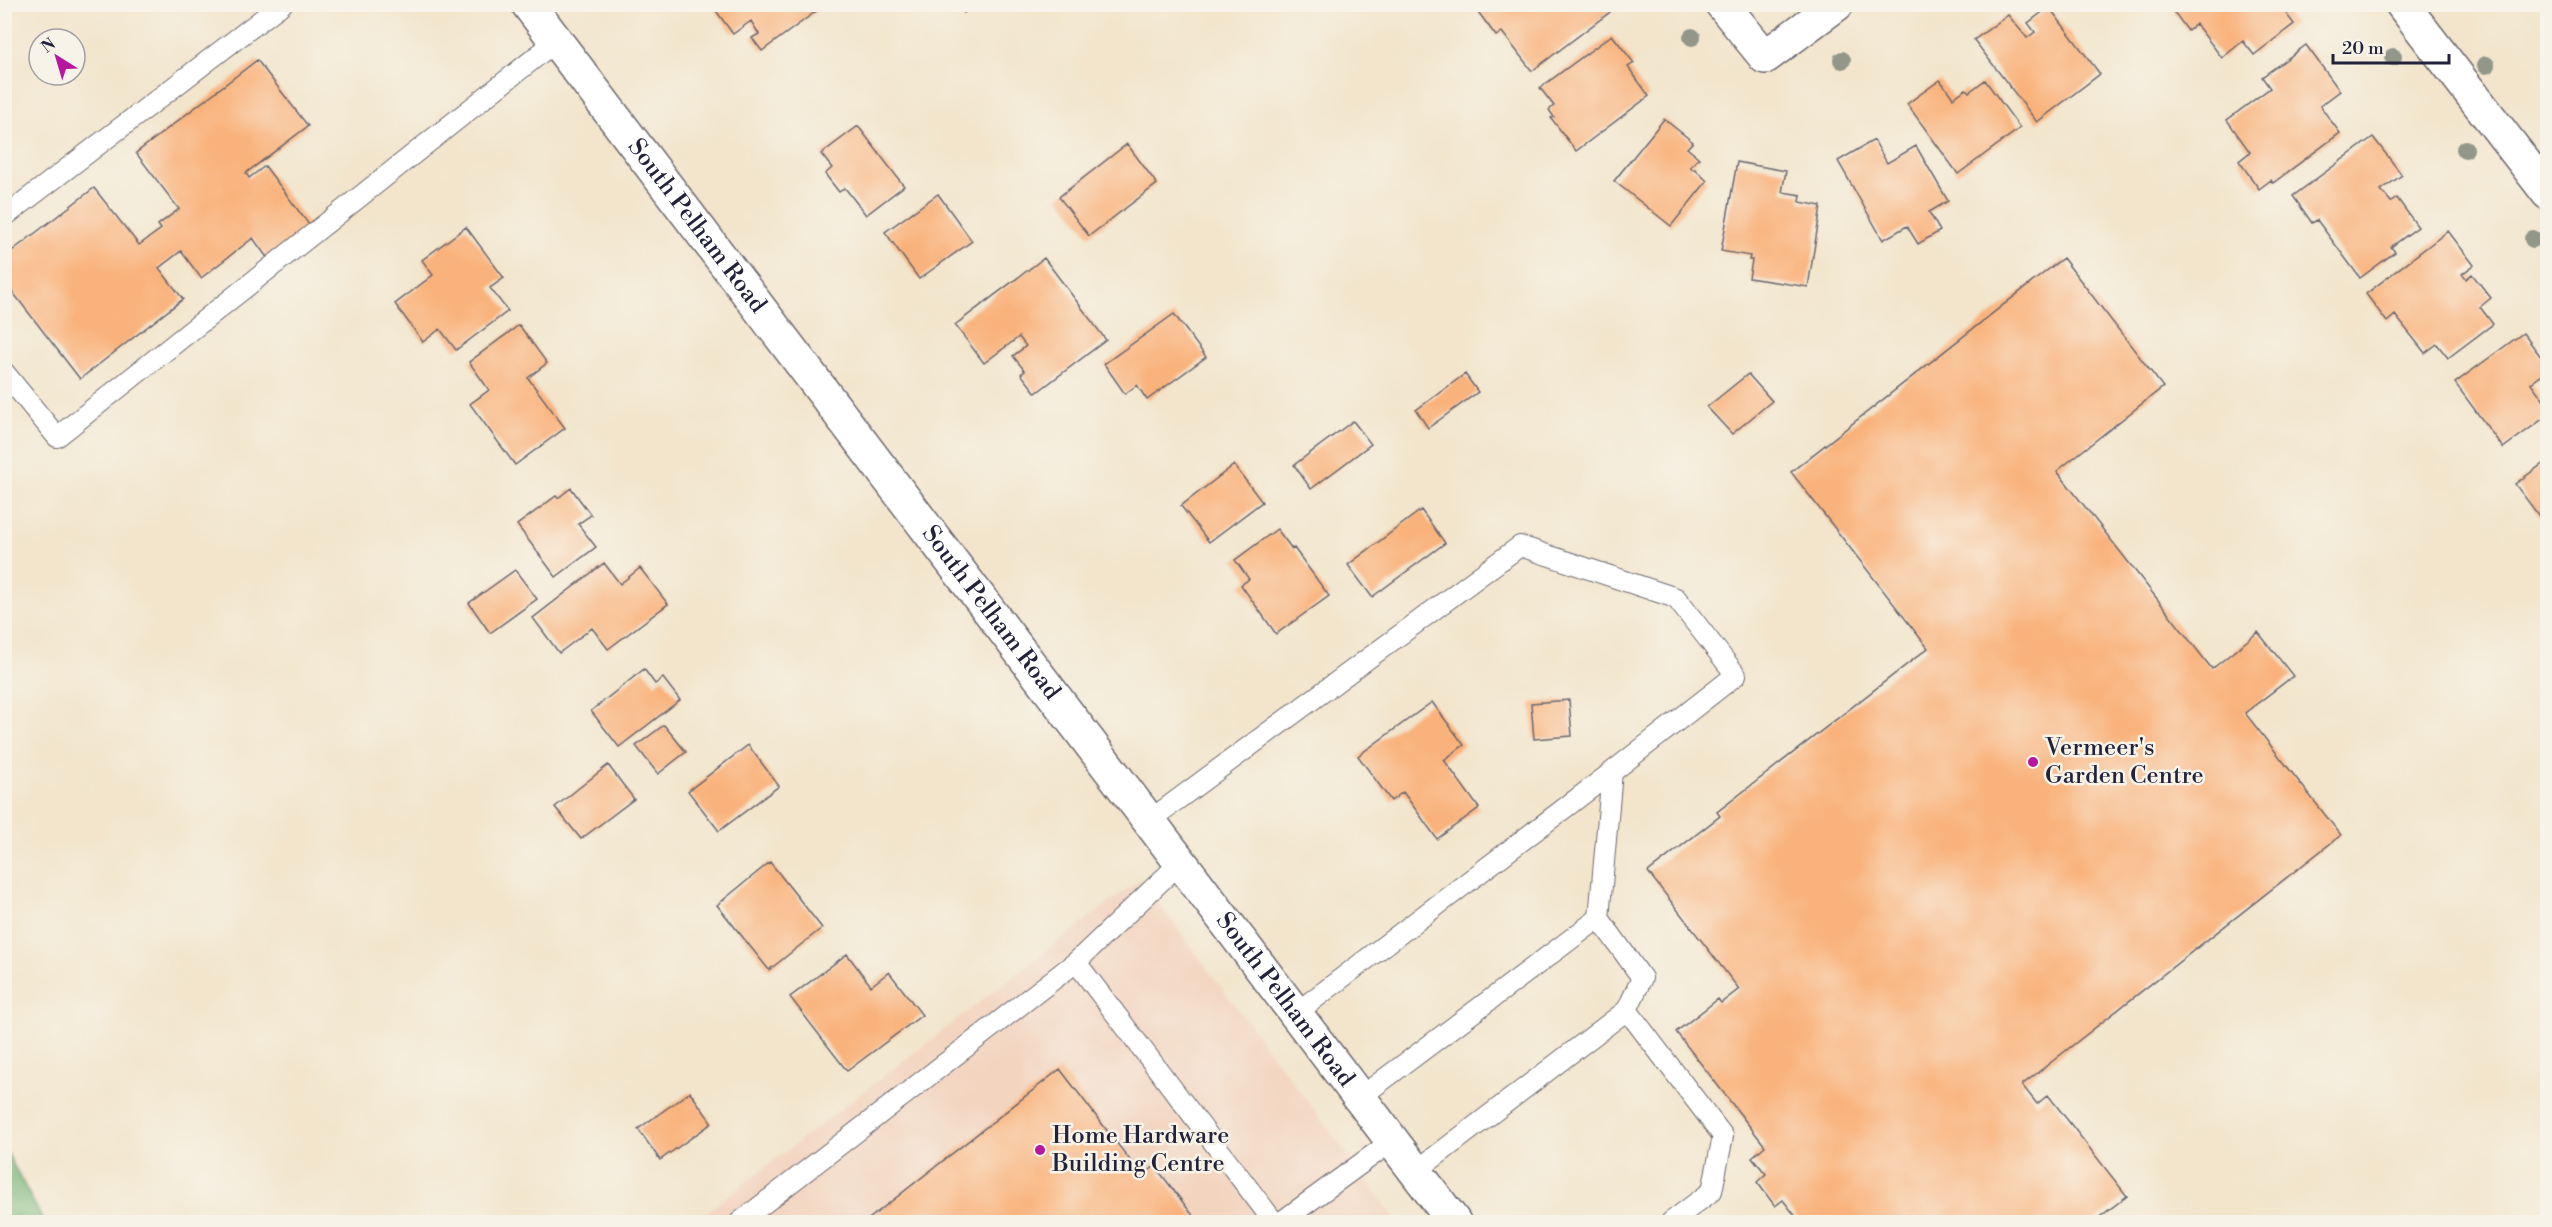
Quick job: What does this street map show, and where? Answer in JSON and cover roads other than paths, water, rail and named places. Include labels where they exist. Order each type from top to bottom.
[{"type":"main road","name":"South Pelham Road","points":[[528,4],[1454,1222]]},
{"type":"main road","points":[[1722,4],[1765,57],[1837,4]]},
{"type":"main road","points":[[2402,4],[2547,194]]},
{"type":"lane","points":[[4,217],[282,4]]},
{"type":"lane","points":[[4,372],[57,437],[556,41]]},
{"type":"lane","points":[[1150,820],[1520,546],[1676,598],[1736,675],[1296,1013]]},
{"type":"lane","points":[[1415,1172],[1627,1010],[1642,978],[1599,918],[1612,772]]},
{"type":"lane","points":[[740,1222],[1076,962],[1181,862]]},
{"type":"lane","points":[[1359,1098],[1599,918]]},
{"type":"lane","points":[[1076,962],[1274,1222]]},
{"type":"lane","points":[[1627,1010],[1723,1136],[1712,1191],[1671,1222]]},
{"type":"lane","points":[[1281,1222],[1392,1142]]},
{"type":"place","name":"Vermeer's Garden Centre","points":[[2033,762]]},
{"type":"place","name":"Home Hardware Building Centre","points":[[1040,1150]]}]
